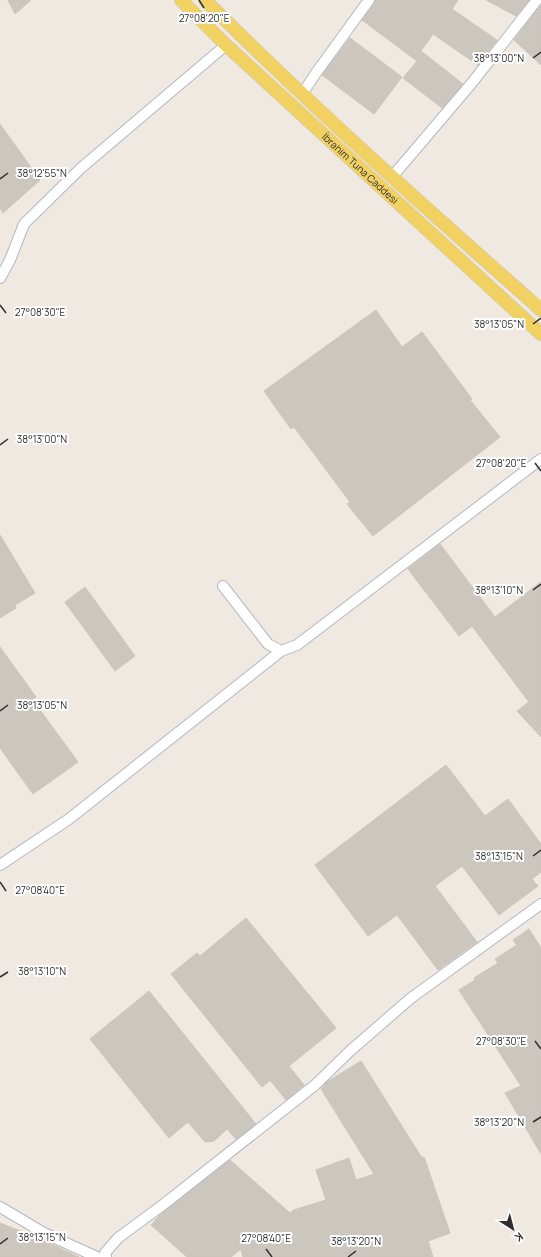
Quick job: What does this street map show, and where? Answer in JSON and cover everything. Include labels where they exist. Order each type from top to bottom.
[{"type":"main road","name":"İbrahim Tuna Caddesi","points":[[181,0],[226,45],[541,334]]},
{"type":"main road","name":"İbrahim Tuna Caddesi","points":[[205,0],[302,94],[423,206],[541,310]]},
{"type":"street","points":[[302,94],[316,72],[369,0]]},
{"type":"street","points":[[392,177],[471,84],[537,0]]},
{"type":"street","points":[[0,278],[10,260],[24,224],[82,168],[226,45]]},
{"type":"street","points":[[0,865],[69,820],[282,651],[297,645],[541,458]]},
{"type":"street","points":[[223,586],[268,644],[282,651]]},
{"type":"street","points":[[106,1257],[105,1253],[118,1238],[164,1204],[315,1084],[350,1050],[411,998],[541,904]]},
{"type":"street","points":[[0,1207],[44,1233],[97,1257]]},
{"type":"building","points":[[8,0],[31,0],[15,14]]},
{"type":"building","points":[[375,0],[458,0],[452,9],[497,40],[478,65],[433,34],[421,51],[463,84],[442,108],[403,78],[417,61],[362,20],[374,4]]},
{"type":"building","points":[[486,0],[529,0],[516,16]]},
{"type":"building","points":[[541,5],[541,65],[514,40]]},
{"type":"building","points":[[350,38],[402,77],[374,114],[322,75]]},
{"type":"building","points":[[0,124],[40,180],[3,213],[0,208]]},
{"type":"building","points":[[376,310],[402,347],[422,332],[472,399],[470,400],[500,437],[373,536],[347,504],[350,502],[294,427],[291,429],[264,391]]},
{"type":"building","points":[[0,535],[35,593],[15,605],[16,608],[0,618]]},
{"type":"building","points":[[440,544],[495,617],[541,582],[541,737],[517,711],[529,702],[472,626],[459,636],[408,569]]},
{"type":"building","points":[[85,587],[135,656],[115,671],[65,602]]},
{"type":"building","points":[[0,647],[36,697],[32,699],[78,762],[33,794],[0,748]]},
{"type":"building","points":[[446,765],[485,816],[508,799],[541,844],[541,872],[532,879],[538,886],[499,915],[462,866],[435,886],[477,942],[438,970],[397,915],[368,936],[315,865]]},
{"type":"building","points":[[246,918],[336,1028],[289,1066],[304,1085],[286,1100],[270,1080],[262,1087],[171,974],[197,953],[200,956]]},
{"type":"building","points":[[529,929],[541,948],[541,1154],[505,1093],[521,1086],[459,990],[475,980],[474,978],[498,963],[495,959],[517,945],[513,940]]},
{"type":"building","points":[[149,991],[256,1124],[236,1139],[227,1129],[214,1141],[205,1142],[188,1122],[169,1138],[90,1039]]},
{"type":"building","points":[[361,1061],[422,1158],[424,1157],[450,1233],[428,1241],[433,1257],[243,1257],[241,1249],[231,1257],[187,1257],[151,1225],[159,1216],[230,1160],[290,1213],[294,1210],[326,1200],[316,1170],[349,1158],[356,1180],[374,1174],[321,1089],[327,1082]]},
{"type":"building","points":[[0,1223],[38,1238],[79,1257],[0,1257]]}]
